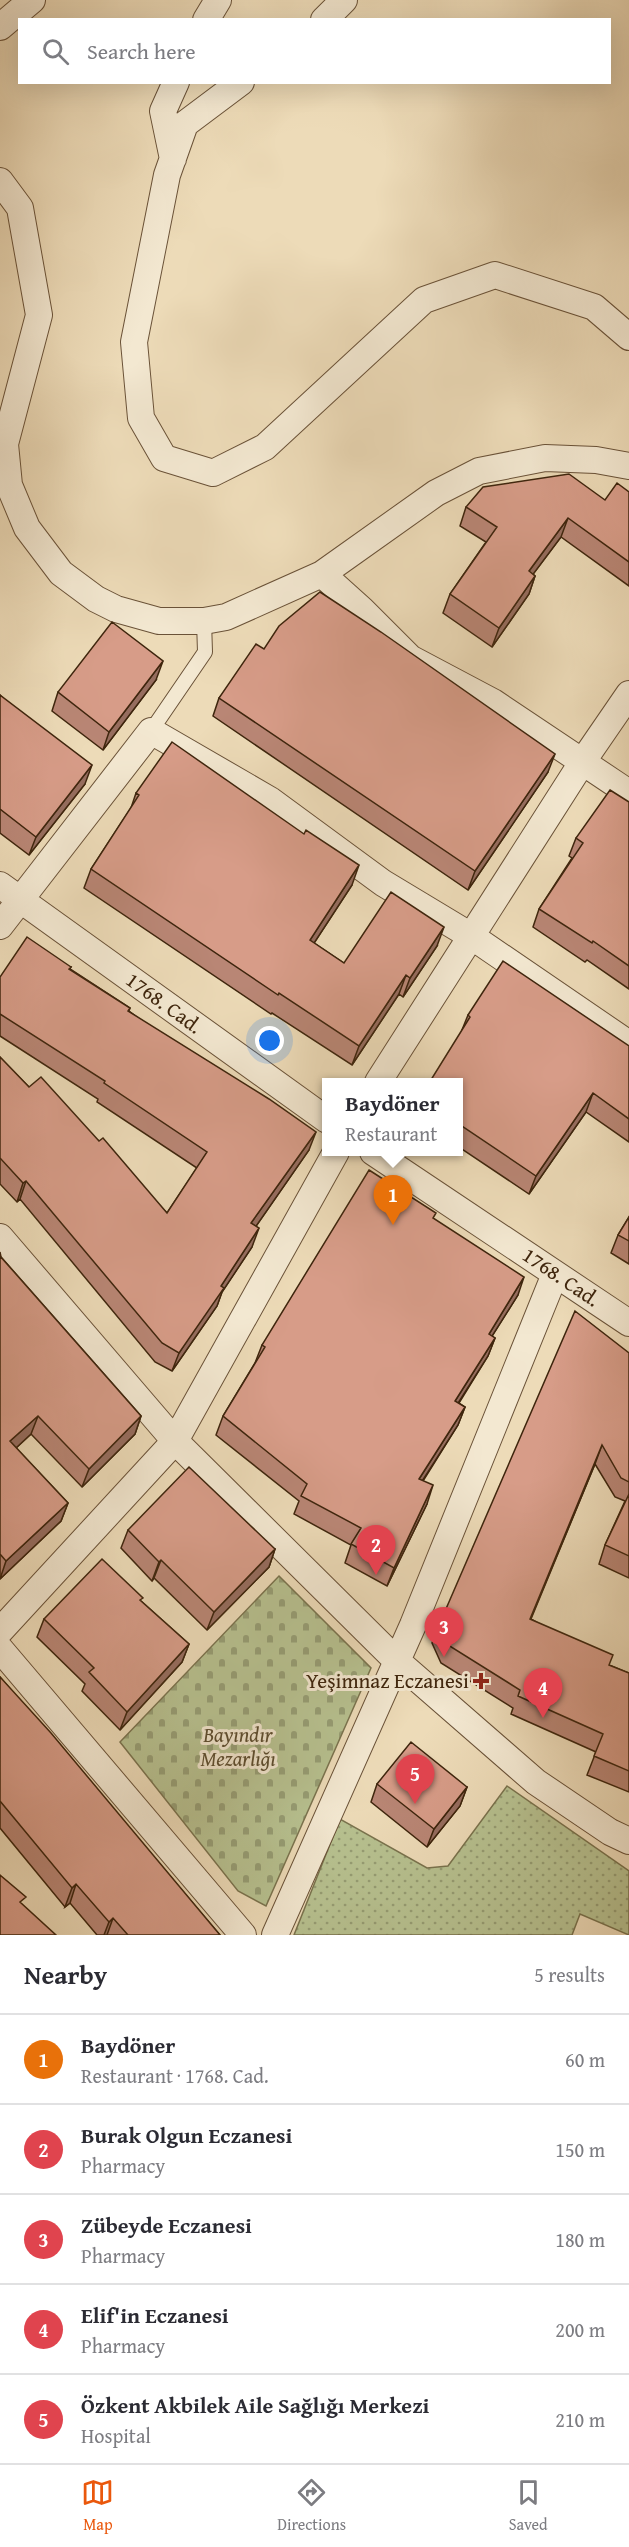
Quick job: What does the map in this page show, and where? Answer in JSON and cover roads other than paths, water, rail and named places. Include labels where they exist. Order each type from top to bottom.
[{"type":"street","points":[[0,27],[32,0]]},
{"type":"street","points":[[207,18],[218,0]]},
{"type":"street","points":[[326,18],[344,0]]},
{"type":"street","points":[[173,159],[163,111],[175,84]]},
{"type":"street","points":[[238,84],[185,124],[173,159],[134,342],[141,418],[164,458],[213,473],[265,447],[424,300],[495,275],[594,307],[629,337]]},
{"type":"street","points":[[0,181],[20,208],[39,315],[5,444],[9,485],[27,528],[61,573],[96,599],[116,609],[159,621],[204,621],[226,617],[322,574],[436,493],[479,471],[545,458],[596,460],[629,466]]},
{"type":"street","points":[[322,574],[363,610],[410,658],[493,702],[629,793]]},
{"type":"street","points":[[381,1078],[583,761],[629,694]]},
{"type":"street","points":[[0,927],[10,892],[151,731],[270,800],[383,884],[471,936],[629,1044]]},
{"type":"street","name":"1768. Cad.","points":[[10,892],[322,1116]]},
{"type":"street","points":[[0,1631],[175,1441],[334,1156]]},
{"type":"street","name":"1768. Cad.","points":[[379,1156],[629,1323]]},
{"type":"street","points":[[0,1237],[175,1441],[397,1661],[536,1782],[610,1832],[629,1841]]},
{"type":"street","points":[[275,1935],[397,1661],[555,1274]]},
{"type":"street","points":[[0,1649],[243,1935]]},
{"type":"lane","points":[[151,731],[206,652],[204,621]]},
{"type":"place","name":"Baydöner","points":[[393,1225]]},
{"type":"place","name":"Burak Olgun Eczanesi","points":[[376,1575]]},
{"type":"place","name":"Zübeyde Eczanesi","points":[[444,1657]]},
{"type":"place","name":"Yeşimnaz Eczanesi","points":[[481,1681]]},
{"type":"place","name":"Elif'in Eczanesi","points":[[543,1718]]},
{"type":"place","name":"Özkent Akbilek Aile Sağlığı Merkezi","points":[[415,1804]]},
{"type":"park label","name":"Bayındır Mezarlığı","points":[[238,1747]]}]
